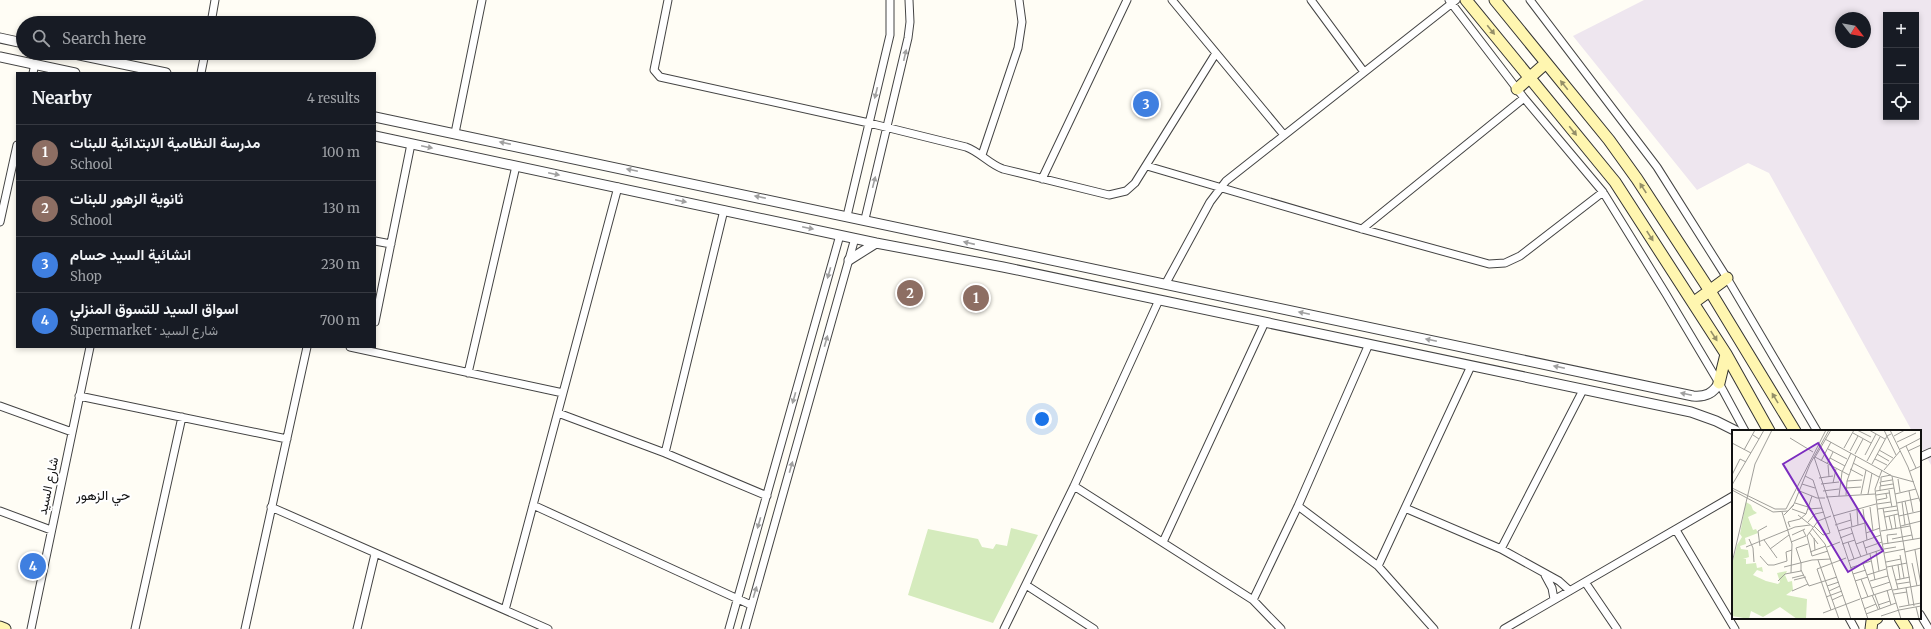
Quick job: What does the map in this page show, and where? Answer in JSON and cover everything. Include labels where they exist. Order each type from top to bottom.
[{"type":"main road","points":[[1466,0],[1615,182],[1726,354],[1769,430]]},
{"type":"main road","points":[[1495,0],[1637,179],[1710,291],[1794,430]]},
{"type":"main road","points":[[1517,89],[1546,63]]},
{"type":"main road","points":[[1693,303],[1727,278]]},
{"type":"main road","points":[[1719,383],[1726,354]]},
{"type":"main road","points":[[1901,619],[1907,629]]},
{"type":"main road","points":[[0,627],[5,629]]},
{"type":"street","points":[[212,16],[215,0]]},
{"type":"street","points":[[455,133],[482,0]]},
{"type":"street","points":[[668,0],[654,70],[657,76],[869,123],[966,147],[982,155],[998,167],[1109,195],[1121,194],[1131,187],[1147,166],[1216,53]]},
{"type":"street","points":[[847,216],[890,35],[890,0]]},
{"type":"street","points":[[865,219],[908,38],[910,22],[909,0]]},
{"type":"street","points":[[982,155],[1018,48],[1022,22],[1019,0]]},
{"type":"street","points":[[1042,179],[1127,0]]},
{"type":"street","points":[[1172,0],[1284,135]]},
{"type":"street","points":[[1311,0],[1364,72]]},
{"type":"street","points":[[1530,0],[1657,167],[1727,278],[1816,430]]},
{"type":"street","points":[[1166,283],[1220,188],[1233,175],[1452,1],[1524,98],[1603,192],[1719,383],[1744,430]]},
{"type":"street","points":[[0,38],[16,41]]},
{"type":"street","points":[[0,57],[34,69],[65,72]]},
{"type":"street","points":[[104,60],[161,72]]},
{"type":"street","points":[[202,72],[204,60]]},
{"type":"street","points":[[1362,229],[1524,98]]},
{"type":"street","points":[[376,117],[865,219],[1007,251],[1166,283],[1701,397],[1709,395],[1715,390],[1719,383]]},
{"type":"street","points":[[376,136],[876,243],[1159,300],[1691,412],[1716,421],[1734,430]]},
{"type":"street","points":[[376,317],[411,144]]},
{"type":"street","points":[[0,222],[16,150]]},
{"type":"street","points":[[468,373],[516,166]]},
{"type":"street","points":[[1147,166],[1362,229],[1489,264],[1505,263],[1520,256],[1603,192]]},
{"type":"street","points":[[505,610],[618,187]]},
{"type":"street","points":[[665,453],[724,210]]},
{"type":"street","points":[[729,629],[840,235]]},
{"type":"street","points":[[745,629],[855,238]]},
{"type":"street","points":[[376,241],[391,244]]},
{"type":"street","points":[[849,260],[876,243]]},
{"type":"street","points":[[1003,268],[1007,251]]},
{"type":"street","points":[[1004,629],[1074,486],[1159,300]]},
{"type":"street","points":[[1163,542],[1265,322]]},
{"type":"street","points":[[1253,600],[1298,506],[1369,344]]},
{"type":"street","name":"شارع السيد","points":[[31,629],[90,348]]},
{"type":"street","points":[[245,629],[307,348]]},
{"type":"street","points":[[360,348],[563,393]]},
{"type":"street","points":[[1378,566],[1472,366]]},
{"type":"street","points":[[1608,395],[1612,378]]},
{"type":"street","points":[[1501,549],[1583,390]]},
{"type":"street","points":[[79,396],[287,439]]},
{"type":"street","points":[[0,406],[72,432]]},
{"type":"street","points":[[558,413],[665,453],[767,496]]},
{"type":"street","points":[[135,629],[182,417]]},
{"type":"street","points":[[1921,457],[1931,452]]},
{"type":"street","points":[[1074,486],[1253,600],[1281,629]]},
{"type":"street","points":[[1504,629],[1732,497]]},
{"type":"street","points":[[533,506],[751,605]]},
{"type":"street","points":[[1298,506],[1378,566],[1434,629]]},
{"type":"street","points":[[272,507],[375,554],[548,629]]},
{"type":"street","points":[[1405,508],[1501,549],[1559,581],[1569,590]]},
{"type":"street","points":[[0,511],[51,530]]},
{"type":"street","points":[[1676,530],[1735,629]]},
{"type":"street","points":[[357,629],[375,554]]},
{"type":"street","points":[[1545,574],[1552,588],[1554,599]]},
{"type":"street","points":[[1585,582],[1617,629]]},
{"type":"street","points":[[1026,585],[1094,629]]},
{"type":"street","points":[[1921,616],[1929,629]]},
{"type":"street","points":[[1850,619],[1856,629]]},
{"type":"shaded area","points":[[1644,0],[1931,0],[1931,465],[1921,447],[1921,430],[1911,430],[1769,173],[1748,163],[1697,190],[1573,36]]},
{"type":"green space","points":[[1011,528],[1038,535],[993,623],[908,595],[928,529],[978,539],[982,547],[993,549],[996,544],[1007,546]]},
{"type":"place","name":"انشائية السيد حسام","points":[[1146,104]]},
{"type":"place","name":"ثانوية الزهور للبنات","points":[[910,293]]},
{"type":"place","name":"مدرسة النظامية الابتدائية للبنات","points":[[976,298]]},
{"type":"place","name":"اسواق السيد للتسوق المنزلي","points":[[33,566]]},
{"type":"district","name":"حي الزهور","points":[[103,495]]}]
